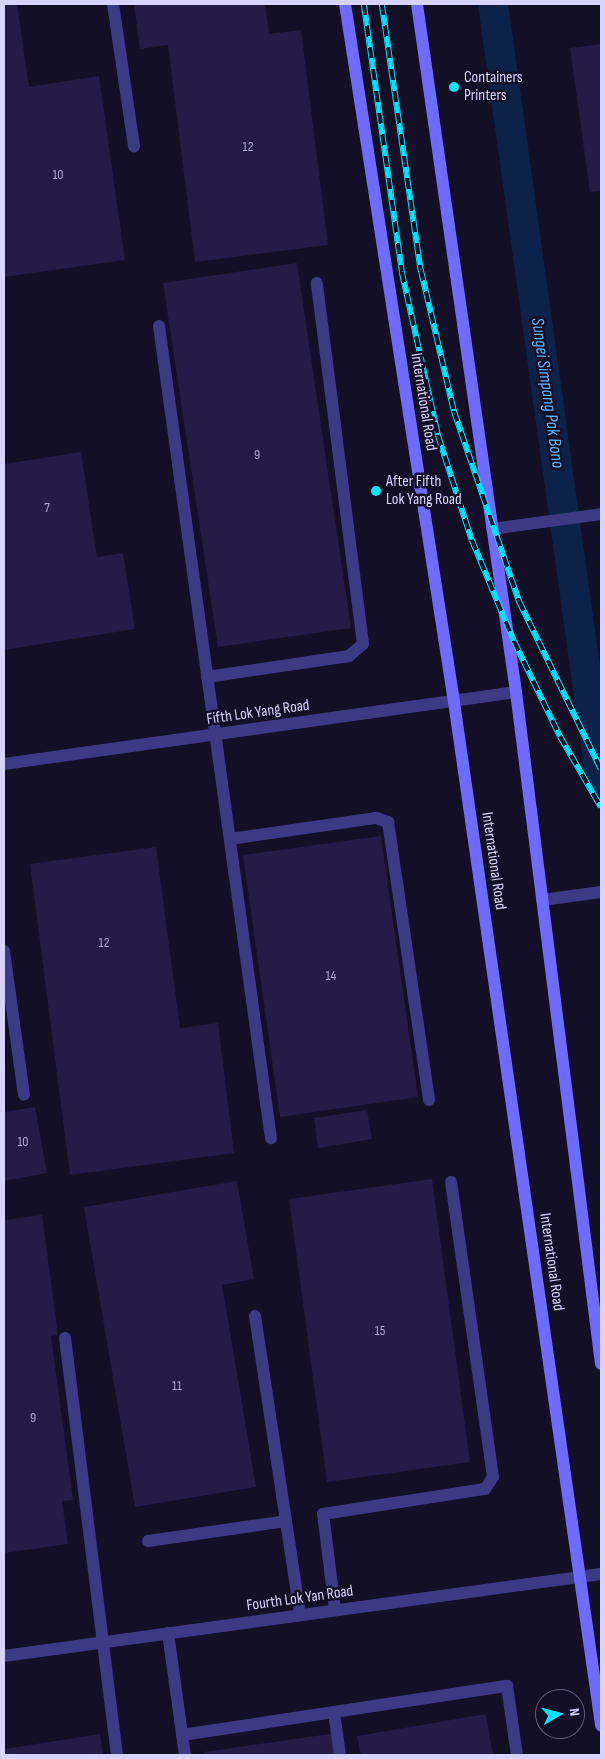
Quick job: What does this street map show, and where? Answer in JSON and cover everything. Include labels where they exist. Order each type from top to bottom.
[{"type":"main road","name":"International Road","points":[[345,4],[454,702],[601,1725]]},
{"type":"main road","points":[[417,4],[516,692],[601,1364]]},
{"type":"street","points":[[113,4],[134,146]]},
{"type":"street","points":[[208,677],[350,656],[363,644],[317,283]]},
{"type":"street","points":[[159,326],[271,1138]]},
{"type":"street","points":[[492,529],[601,514]]},
{"type":"street","name":"Fifth Lok Yang Road","points":[[4,764],[516,692]]},
{"type":"street","points":[[230,839],[376,818],[388,822],[429,1100]]},
{"type":"street","points":[[542,900],[601,892]]},
{"type":"street","points":[[4,951],[24,1095]]},
{"type":"street","points":[[335,1610],[323,1514],[477,1491],[485,1489],[493,1477],[451,1182]]},
{"type":"street","points":[[255,1316],[300,1615]]},
{"type":"street","points":[[65,1338],[117,1755]]},
{"type":"street","points":[[148,1542],[286,1521]]},
{"type":"street","name":"Fourth Lok Yan Road","points":[[4,1656],[601,1574]]},
{"type":"street","points":[[168,1633],[185,1755]]},
{"type":"street","points":[[182,1735],[507,1686],[517,1755]]},
{"type":"street","points":[[334,1712],[340,1755]]},
{"type":"building","points":[[4,4],[17,4],[29,87],[99,76],[125,260],[4,277]]},
{"type":"building","points":[[134,4],[265,4],[269,34],[301,30],[328,245],[195,262],[168,45],[140,49]]},
{"type":"building","points":[[601,44],[601,191],[590,192],[570,48]]},
{"type":"building","points":[[297,263],[351,628],[218,647],[163,283]]},
{"type":"building","points":[[81,452],[97,557],[123,553],[135,629],[4,650],[4,464]]},
{"type":"building","points":[[381,836],[418,1097],[280,1117],[243,855]]},
{"type":"building","points":[[156,847],[180,1028],[218,1023],[234,1153],[70,1175],[30,864]]},
{"type":"building","points":[[35,1107],[47,1173],[4,1181],[4,1112]]},
{"type":"building","points":[[367,1110],[372,1139],[318,1148],[314,1118]]},
{"type":"building","points":[[432,1179],[470,1462],[327,1482],[289,1199]]},
{"type":"building","points":[[237,1181],[254,1279],[222,1285],[256,1487],[135,1507],[84,1207]]},
{"type":"building","points":[[42,1215],[58,1335],[51,1336],[73,1500],[62,1501],[68,1544],[4,1553],[4,1220]]},
{"type":"building","points":[[486,1714],[493,1755],[361,1755],[357,1736]]},
{"type":"building","points":[[337,1733],[340,1755],[205,1755],[204,1752]]},
{"type":"building","points":[[100,1734],[103,1755],[4,1755],[4,1749]]},
{"type":"waterway","name":"Sungei Simpang Pak Bono","points":[[493,4],[601,782]]},
{"type":"railway","points":[[364,4],[402,272],[438,435],[472,540],[514,641],[560,736],[601,807]]},
{"type":"railway","points":[[382,4],[421,270],[454,411],[519,601],[601,769]]},
{"type":"place","name":"Containers Printers","points":[[454,87]]},
{"type":"place","name":"After Fifth Lok Yang Road","points":[[376,491]]}]
